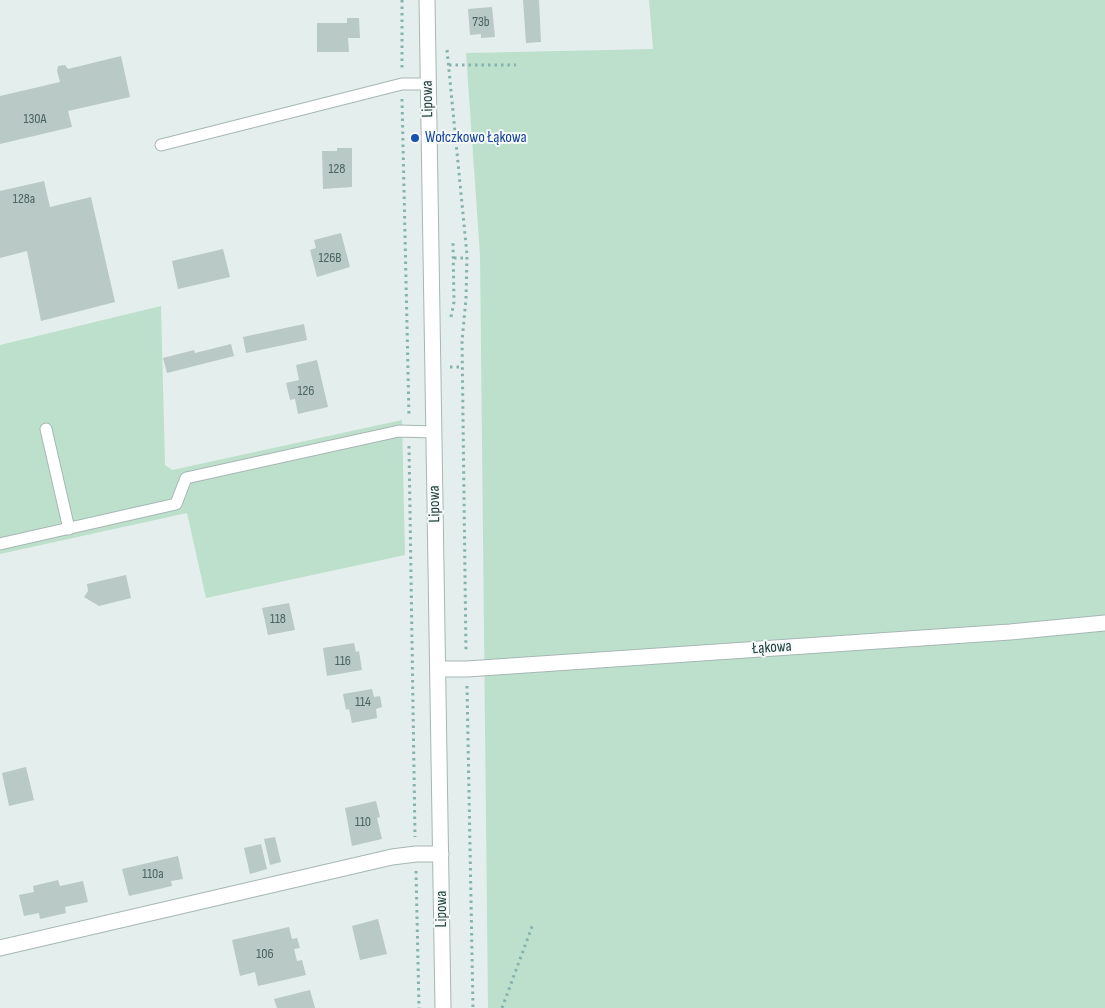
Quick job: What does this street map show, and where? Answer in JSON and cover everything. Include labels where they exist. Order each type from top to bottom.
[{"type":"street","name":"Lipowa","points":[[427,0],[443,1008]]},
{"type":"street","name":"Łąkowa","points":[[438,669],[467,669],[1000,633],[1105,623]]},
{"type":"street","points":[[0,948],[392,857],[416,854],[441,854]]},
{"type":"lane","points":[[161,145],[402,84],[428,84]]},
{"type":"lane","points":[[46,429],[69,529]]},
{"type":"lane","points":[[0,544],[176,504],[186,478],[399,431],[434,432]]},
{"type":"path","points":[[402,0],[418,1008]]},
{"type":"path","points":[[447,48],[467,258],[462,350],[473,1008]]},
{"type":"path","points":[[428,65],[516,65]]},
{"type":"path","points":[[454,258],[467,258]]},
{"type":"path","points":[[502,1008],[533,924]]},
{"type":"green space","points":[[649,0],[1105,0],[1105,1008],[488,1008],[480,255],[466,53],[653,49]]},
{"type":"green space","points":[[161,306],[165,465],[172,470],[402,420],[405,555],[206,598],[187,513],[0,554],[0,345]]},
{"type":"building","points":[[523,0],[539,0],[541,42],[526,43]]},
{"type":"building","points":[[492,7],[495,37],[481,38],[481,34],[470,35],[468,9]]},
{"type":"building","points":[[347,18],[359,18],[360,38],[348,38],[349,52],[317,52],[317,23],[347,23]]},
{"type":"building","points":[[121,56],[130,97],[68,111],[72,127],[0,144],[0,96],[60,82],[57,71],[58,66],[65,65],[68,69]]},
{"type":"building","points":[[337,148],[352,148],[352,187],[323,189],[322,151],[337,151]]},
{"type":"building","points":[[44,181],[50,207],[91,197],[115,302],[41,321],[27,251],[0,258],[0,191]]},
{"type":"building","points":[[341,233],[350,267],[317,277],[310,250],[316,248],[314,240]]},
{"type":"building","points":[[223,249],[230,277],[178,289],[172,261]]},
{"type":"building","points":[[304,324],[307,340],[246,353],[243,337]]},
{"type":"building","points":[[231,344],[234,356],[167,373],[163,358],[194,350],[195,353]]},
{"type":"building","points":[[317,360],[328,407],[298,414],[295,399],[290,400],[286,383],[299,380],[296,365]]},
{"type":"building","points":[[126,575],[131,598],[99,606],[84,597],[88,591],[87,584]]},
{"type":"building","points":[[289,603],[295,630],[268,635],[262,608]]},
{"type":"building","points":[[354,643],[356,652],[359,651],[362,670],[327,676],[323,648]]},
{"type":"building","points":[[372,689],[374,697],[380,696],[382,707],[376,709],[377,718],[352,723],[349,709],[346,710],[343,694]]},
{"type":"building","points":[[26,767],[34,800],[9,806],[2,773]]},
{"type":"building","points":[[376,801],[380,817],[377,818],[382,839],[352,846],[345,808]]},
{"type":"building","points":[[275,837],[281,862],[270,865],[264,839]]},
{"type":"building","points":[[261,844],[267,869],[250,874],[244,848]]},
{"type":"building","points":[[178,856],[183,879],[171,881],[172,886],[129,896],[122,869]]},
{"type":"building","points":[[58,880],[60,886],[83,881],[88,902],[65,907],[66,913],[40,919],[39,913],[24,916],[19,895],[34,892],[33,886]]},
{"type":"building","points":[[378,919],[387,954],[360,960],[352,926]]},
{"type":"building","points":[[289,927],[292,939],[297,938],[300,948],[294,949],[297,961],[302,960],[306,975],[258,986],[255,972],[240,976],[232,940]]},
{"type":"building","points":[[310,990],[315,1008],[277,1008],[274,999]]},
{"type":"place","name":"Wołczkowo Łąkowa","points":[[415,138]]}]
